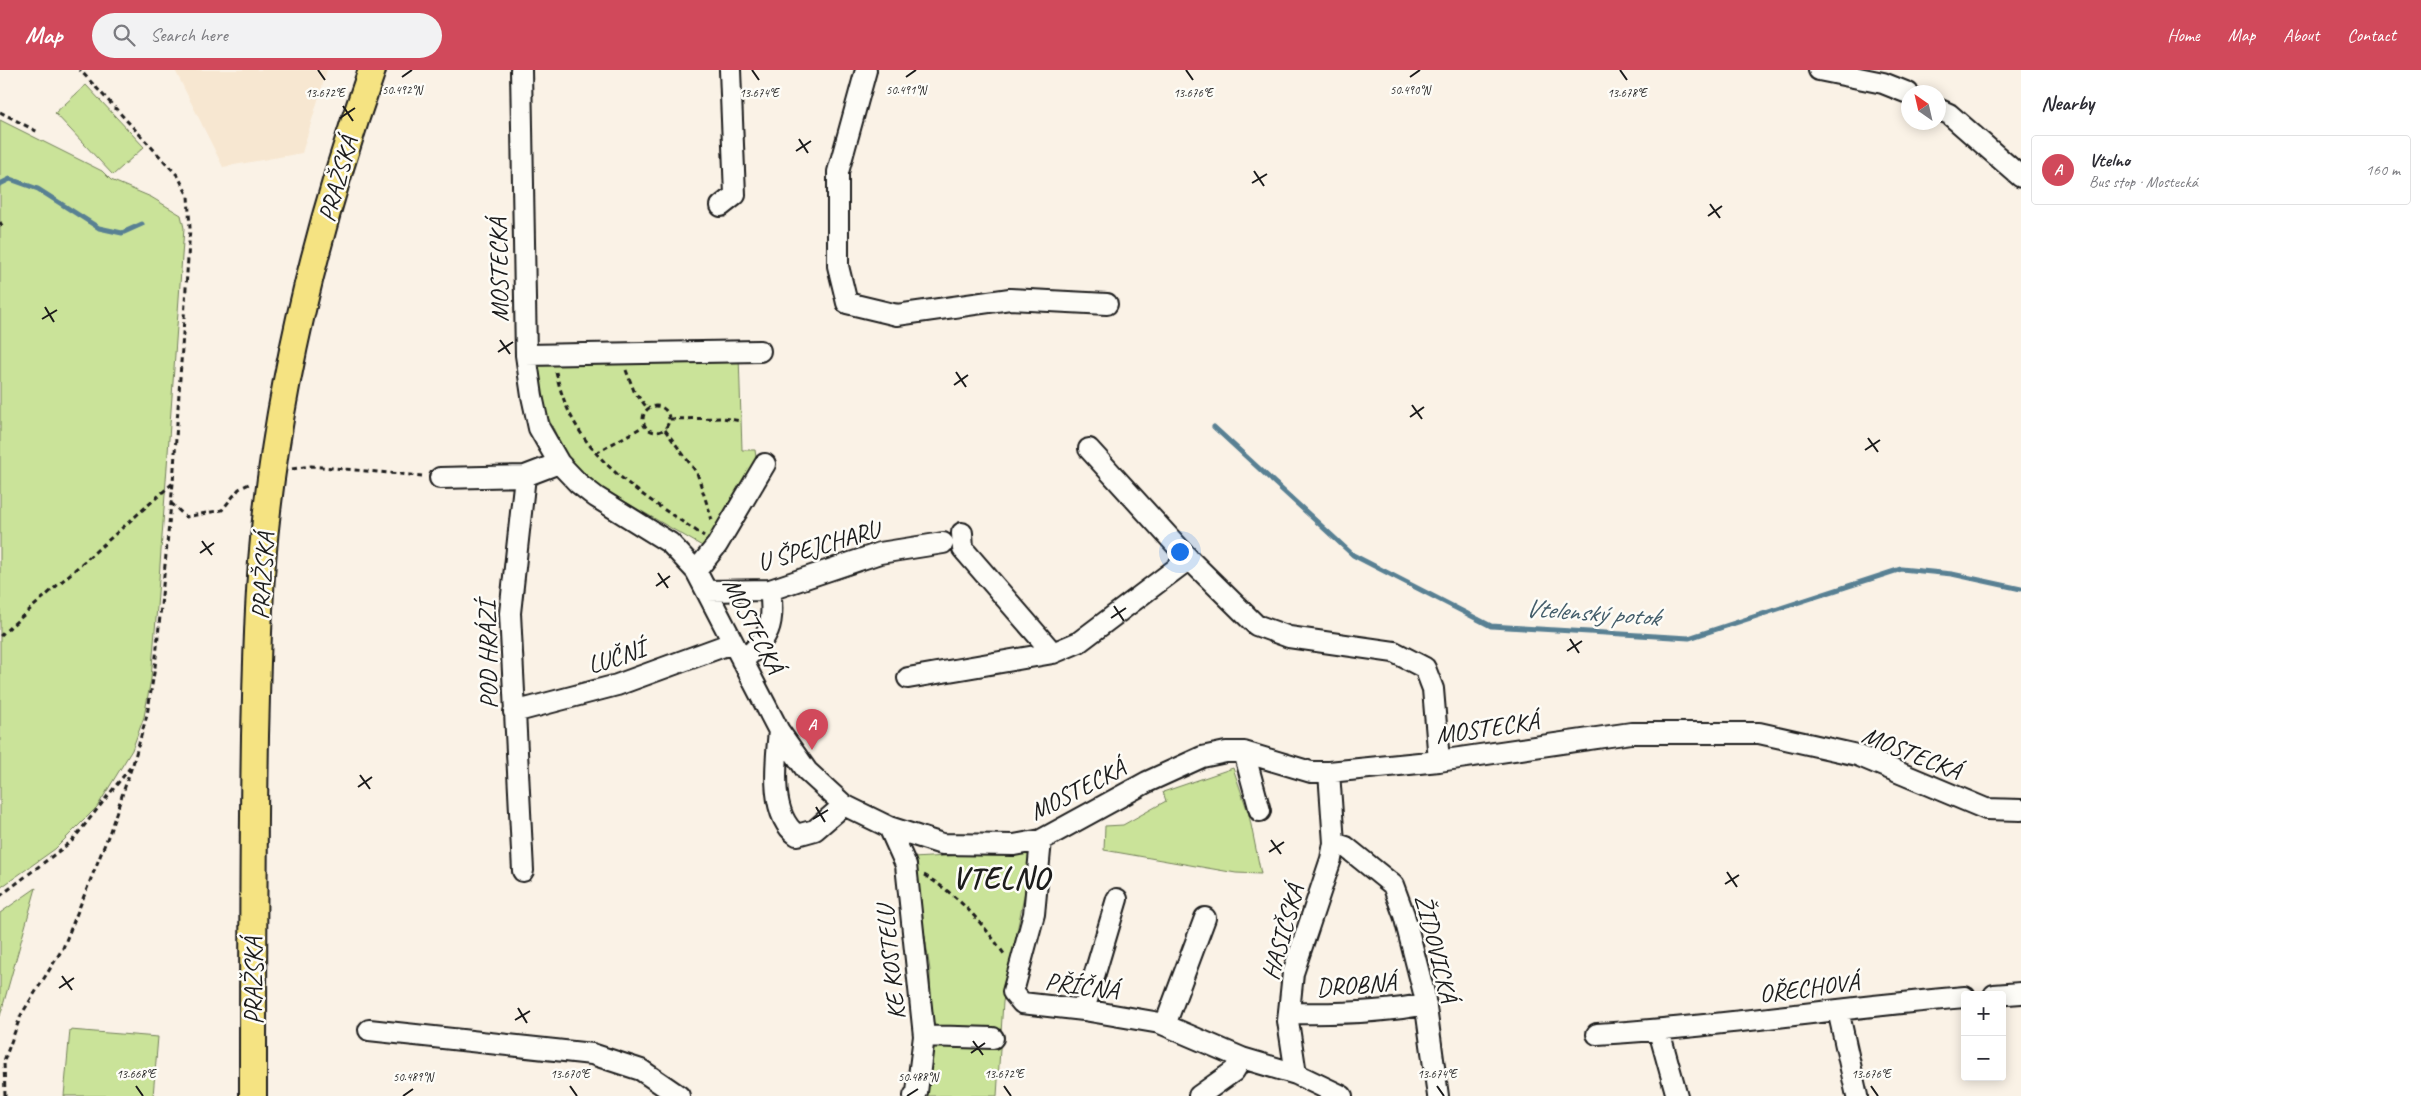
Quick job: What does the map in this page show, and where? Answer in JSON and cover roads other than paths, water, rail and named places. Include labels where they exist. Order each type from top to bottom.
[{"type":"main road","name":"PRAŽSKÁ","points":[[253,1096],[253,826],[257,652],[267,513],[284,392],[312,273],[342,156],[372,70]]},
{"type":"street","name":"MOSTECKÁ","points":[[521,70],[526,354],[539,428],[559,463],[578,483],[596,497],[670,543],[696,571],[732,643],[780,731],[807,771],[844,805],[890,827],[942,844],[1014,845],[1041,840],[1147,782],[1202,757],[1226,752],[1244,752],[1311,772],[1329,772],[1439,761],[1631,733],[1759,733],[1857,756],[1986,808],[2021,810]]},
{"type":"street","points":[[721,206],[734,195],[730,70]]},
{"type":"street","points":[[866,70],[838,172],[838,266],[847,302],[897,315],[1010,299],[1107,304]]},
{"type":"street","points":[[1821,70],[1883,83],[1901,90]]},
{"type":"street","points":[[1946,112],[2021,177]]},
{"type":"street","points":[[526,354],[760,351]]},
{"type":"street","points":[[1089,450],[1189,559],[1256,625],[1289,637],[1394,652],[1425,668],[1433,689],[1439,761]]},
{"type":"street","points":[[440,478],[525,476],[559,463]]},
{"type":"street","points":[[696,571],[717,545],[765,464]]},
{"type":"street","name":"POD HRÁZÍ","points":[[523,871],[510,613],[525,476]]},
{"type":"street","points":[[962,533],[963,549],[1053,653]]},
{"type":"street","name":"U ŠPEJCHARU","points":[[707,590],[770,590],[880,552],[943,543]]},
{"type":"street","points":[[908,678],[1053,653],[1079,642],[1189,559]]},
{"type":"street","points":[[742,661],[760,646],[772,623],[773,612],[770,590]]},
{"type":"street","name":"LUČNÍ","points":[[514,712],[617,685],[732,643]]},
{"type":"street","points":[[780,731],[776,767],[780,816],[790,830],[796,835],[815,830],[844,805]]},
{"type":"street","points":[[1244,752],[1260,811]]},
{"type":"street","name":"HASIČSKÁ","points":[[1296,1074],[1288,1021],[1293,973],[1331,859],[1334,843],[1329,772]]},
{"type":"street","name":"KE KOSTELU","points":[[890,827],[906,865],[924,1036],[917,1092],[914,1096]]},
{"type":"street","name":"PŘÍČNÁ","points":[[1041,840],[1034,914],[1013,992],[1022,1003],[1084,1010],[1165,1025],[1242,1058],[1296,1074]]},
{"type":"street","name":"ŽIDOVICKÁ","points":[[1334,843],[1346,847],[1393,885],[1404,915],[1426,1004],[1434,1095]]},
{"type":"street","points":[[1084,1010],[1117,898]]},
{"type":"street","points":[[1165,1025],[1205,918]]},
{"type":"street","points":[[2006,994],[2021,993]]},
{"type":"street","name":"OŘECHOVÁ","points":[[1597,1034],[1659,1031],[1961,997]]},
{"type":"street","name":"DROBNÁ","points":[[1289,1013],[1326,1014],[1426,1004]]},
{"type":"street","points":[[1838,1010],[1857,1096]]},
{"type":"street","points":[[369,1030],[592,1054],[641,1070],[679,1096]]},
{"type":"street","points":[[1659,1031],[1677,1096]]},
{"type":"street","points":[[924,1036],[992,1038]]},
{"type":"street","points":[[1199,1096],[1234,1071],[1242,1058]]},
{"type":"street","points":[[1296,1074],[1336,1095]]},
{"type":"waterway","name":"Vtelenský potok","points":[[0,184],[10,179],[38,189],[99,228],[122,233],[142,224]]},
{"type":"waterway","name":"Vtelenský potok","points":[[1214,427],[1353,555],[1491,626],[1689,638],[1901,569],[1952,574],[2021,589]]},
{"type":"place","name":"Vtelno","points":[[812,750]]},
{"type":"district","name":"VTELNO","points":[[1001,878]]}]
